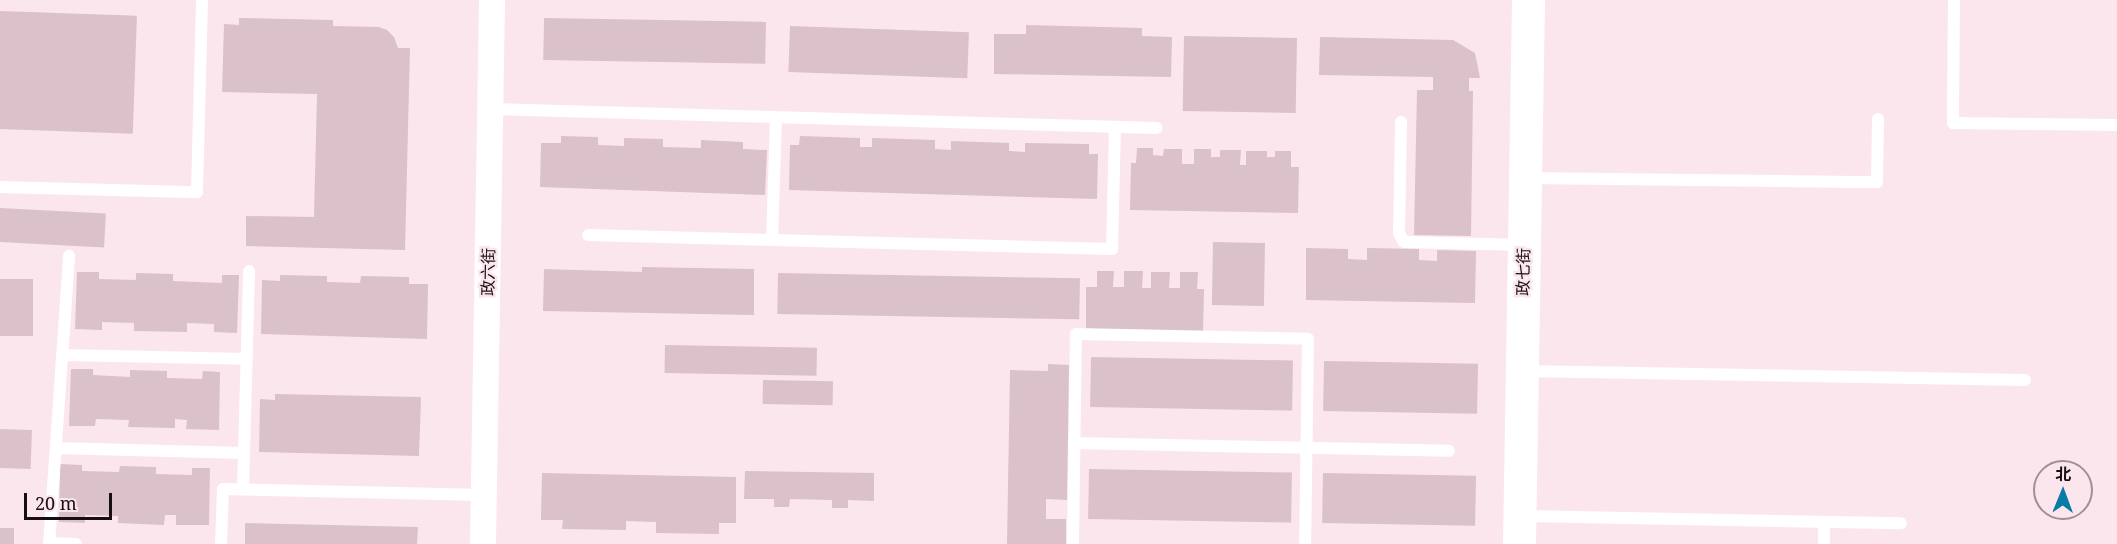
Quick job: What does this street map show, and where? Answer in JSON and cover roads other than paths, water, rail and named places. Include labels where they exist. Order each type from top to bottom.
[{"type":"street","name":"政六街","points":[[483,544],[492,0]]},
{"type":"street","name":"政七街","points":[[1519,530],[1528,0]]},
{"type":"lane","points":[[0,187],[197,192],[202,0]]},
{"type":"lane","points":[[1954,0],[1953,123],[2117,125]]},
{"type":"lane","points":[[490,109],[1157,128]]},
{"type":"lane","points":[[772,240],[776,117]]},
{"type":"lane","points":[[1525,178],[1877,182],[1878,119]]},
{"type":"lane","points":[[1401,122],[1399,233],[1404,242],[1524,245]]},
{"type":"lane","points":[[588,235],[1112,249],[1115,127]]},
{"type":"lane","points":[[69,256],[49,544],[76,544]]},
{"type":"lane","points":[[243,489],[249,271]]},
{"type":"lane","points":[[1072,544],[1076,334],[1308,339],[1305,544]]},
{"type":"lane","points":[[62,355],[247,359]]},
{"type":"lane","points":[[1522,371],[2025,380]]},
{"type":"lane","points":[[1074,444],[1449,451]]},
{"type":"lane","points":[[56,448],[244,453]]},
{"type":"lane","points":[[221,544],[222,489],[484,495]]},
{"type":"lane","points":[[1519,530],[1824,522],[1901,523]]},
{"type":"lane","points":[[1824,522],[1824,544]]}]
